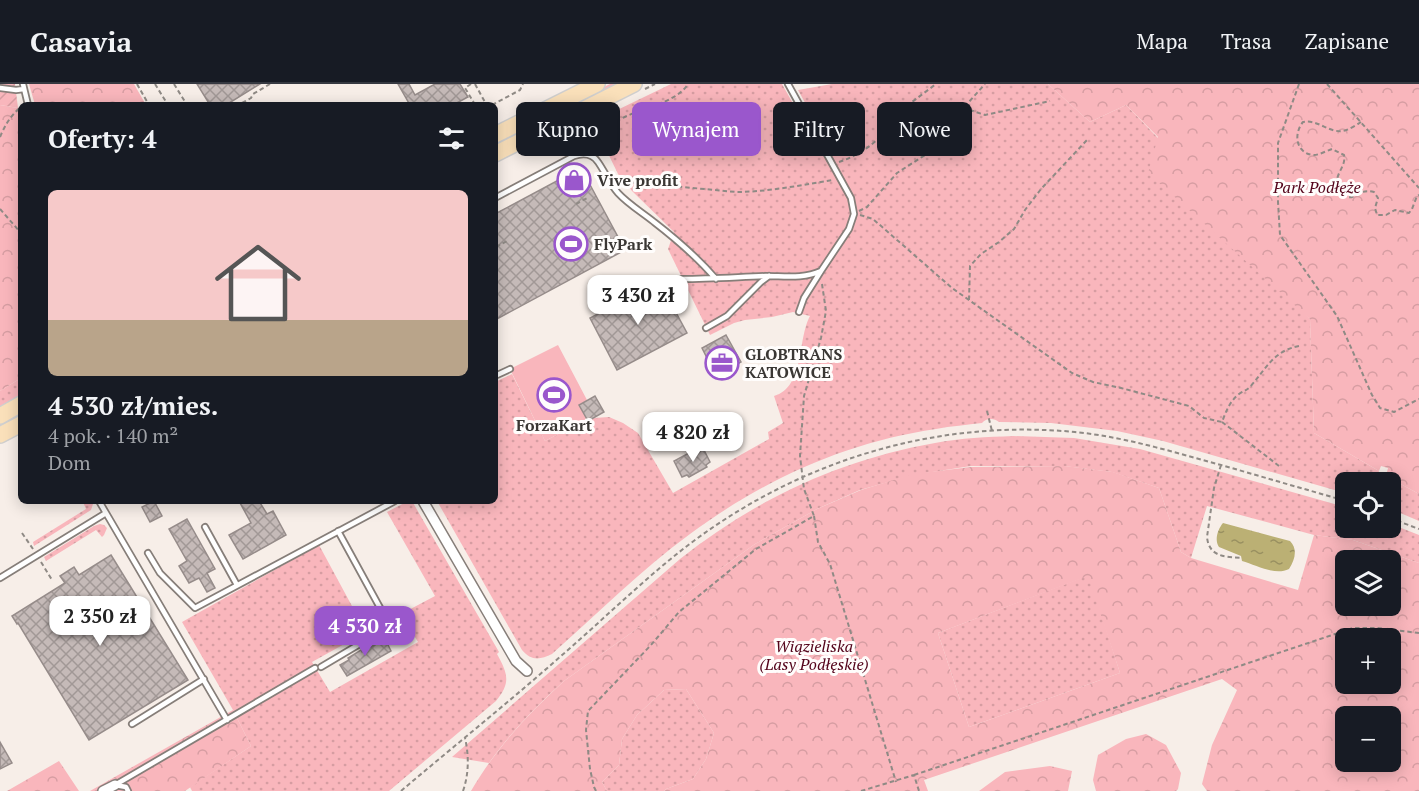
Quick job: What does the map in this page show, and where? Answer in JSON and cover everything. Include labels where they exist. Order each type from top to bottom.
[{"type":"main road","points":[[498,134],[597,84]]},
{"type":"main road","points":[[498,152],[634,84]]},
{"type":"main road","points":[[0,416],[18,406]]},
{"type":"main road","points":[[0,435],[18,426]]},
{"type":"street","points":[[425,504],[516,661],[527,671]]},
{"type":"street","points":[[103,791],[115,785]]},
{"type":"lane","points":[[788,84],[841,178],[851,198],[854,214],[849,229],[804,298],[799,312]]},
{"type":"lane","points":[[0,88],[16,90],[24,86],[27,102]]},
{"type":"lane","points":[[498,196],[576,156]]},
{"type":"lane","points":[[592,156],[619,195],[666,231],[716,279]]},
{"type":"lane","points":[[682,279],[803,277],[821,271]]},
{"type":"lane","points":[[706,328],[727,316],[769,276]]},
{"type":"lane","points":[[498,375],[510,369]]},
{"type":"lane","points":[[101,504],[228,720]]},
{"type":"lane","points":[[148,553],[160,573],[195,608],[389,504]]},
{"type":"lane","points":[[0,578],[106,513]]},
{"type":"lane","points":[[205,527],[237,585]]},
{"type":"lane","points":[[115,785],[390,627],[338,531]]},
{"type":"lane","points":[[132,724],[204,679]]},
{"type":"lane","points":[[115,785],[126,787],[128,791]]},
{"type":"path","points":[[137,84],[147,102]]},
{"type":"path","points":[[155,84],[166,102]]},
{"type":"path","points":[[174,84],[185,102]]},
{"type":"path","points":[[244,102],[270,84]]},
{"type":"path","points":[[472,102],[465,88],[473,84],[484,102]]},
{"type":"path","points":[[498,102],[520,90],[523,84]]},
{"type":"path","points":[[620,119],[654,106],[681,92],[688,84]]},
{"type":"path","points":[[833,164],[856,155],[878,138],[890,124],[892,117],[936,84]]},
{"type":"path","points":[[970,102],[985,84]]},
{"type":"path","points":[[1299,84],[1278,143],[1280,234],[1337,316],[1380,408],[1394,412],[1419,399]]},
{"type":"path","points":[[1327,84],[1419,188]]},
{"type":"path","points":[[972,111],[985,115],[1050,100]]},
{"type":"path","points":[[0,137],[14,112],[18,109]]},
{"type":"path","points":[[1361,122],[1341,131],[1335,131],[1312,121],[1303,122],[1298,132],[1298,145],[1302,151],[1316,155],[1332,149],[1344,155],[1345,160],[1336,182],[1337,188],[1344,196],[1349,197],[1354,197],[1362,191],[1374,192],[1378,198],[1375,208],[1377,215],[1386,215],[1395,210],[1409,213],[1414,200],[1419,195]]},
{"type":"path","points":[[969,300],[970,266],[981,254],[1014,229],[1041,189],[1087,140]]},
{"type":"path","points":[[854,214],[867,207],[897,173],[924,156]]},
{"type":"path","points":[[608,180],[749,192],[841,178]]},
{"type":"path","points":[[576,204],[587,198]]},
{"type":"path","points":[[0,208],[18,229]]},
{"type":"path","points":[[854,214],[873,219],[952,288],[1072,373],[1093,382],[1188,406],[1204,418],[1222,423],[1279,466]]},
{"type":"path","points":[[498,246],[507,241]]},
{"type":"path","points":[[821,271],[826,312],[804,396],[800,456],[804,489],[814,516],[818,542],[830,564],[896,782]]},
{"type":"path","points":[[1222,423],[1228,406],[1236,396],[1247,390],[1271,360],[1289,347],[1299,346]]},
{"type":"path","points":[[987,411],[992,431]]},
{"type":"path","points":[[401,791],[693,542],[767,493],[845,460],[900,444],[947,435],[992,431],[1075,432],[1162,448],[1335,498]]},
{"type":"path","points":[[1221,465],[1214,488],[1208,544],[1217,554],[1242,558]]},
{"type":"path","points":[[596,791],[590,769],[586,730],[588,711],[679,612],[756,549],[814,516]]},
{"type":"path","points":[[1401,523],[1419,530]]},
{"type":"path","points":[[861,791],[896,782],[1353,628],[1377,628],[1419,633]]},
{"type":"path","points":[[463,791],[468,779],[465,738]]},
{"type":"path","points":[[914,775],[919,791]]},
{"type":"green space","points":[[0,84],[15,84],[18,108],[0,105]]},
{"type":"green space","points":[[29,84],[134,84],[144,102],[34,102]]},
{"type":"green space","points":[[610,84],[620,84],[584,102],[574,102]]},
{"type":"green space","points":[[671,84],[782,84],[792,102],[773,102],[773,156],[865,156],[865,102],[805,102],[798,90],[832,84],[1048,84],[1090,122],[1126,105],[1158,138],[1310,319],[1314,433],[1379,472],[1335,472],[1335,490],[1163,441],[1117,431],[1051,423],[999,422],[988,419],[982,423],[903,435],[870,443],[807,466],[747,497],[672,548],[552,654],[532,658],[522,650],[439,504],[498,504],[498,381],[512,374],[545,441],[587,419],[588,421],[594,418],[609,417],[623,423],[638,433],[673,493],[769,439],[768,432],[783,423],[774,396],[784,391],[796,373],[810,316],[793,312],[745,320],[710,335],[668,249],[674,232],[618,174],[609,156],[620,156],[620,109],[632,103],[632,156],[761,156],[761,102],[634,102]]},
{"type":"green space","name":"Park Podłęże","points":[[1048,84],[1419,84],[1419,494],[1401,484],[1401,472],[1387,472],[1388,468],[1381,466],[1379,471],[1314,433],[1310,319],[1148,173],[1158,137],[1126,105],[1090,122]]},
{"type":"green space","points":[[0,105],[18,108],[18,380],[0,391]]},
{"type":"green space","points":[[516,131],[516,136],[498,145],[498,140]]},
{"type":"green space","name":"ForzaKart","points":[[558,345],[587,400],[579,405],[587,419],[545,441],[510,369]]},
{"type":"green space","points":[[18,380],[18,398],[0,408],[0,391]]},
{"type":"green space","points":[[984,437],[1074,438],[1140,449],[1335,504],[1335,538],[1314,535],[1207,506],[1191,558],[1181,552],[1159,488],[1112,472],[1064,466],[971,466],[913,475],[860,490],[817,509],[755,544],[564,681],[524,720],[489,763],[452,757],[680,559],[738,518],[800,485],[865,460],[935,443]]},
{"type":"green space","name":"Wiązieliska (Lasy Podłęskie)","points":[[1065,466],[1113,472],[1159,488],[1181,552],[1191,558],[1298,590],[1314,535],[1353,540],[1382,550],[1335,550],[1335,616],[1401,616],[1401,557],[1419,563],[1419,791],[1207,791],[1202,784],[1212,745],[1237,690],[1222,679],[924,780],[928,791],[664,791],[693,779],[706,759],[714,733],[686,689],[664,690],[637,715],[622,739],[619,765],[602,782],[607,791],[471,791],[513,732],[564,681],[755,544],[817,509],[861,490],[913,474],[971,467]],"holes":[[[1088,576],[1120,673],[969,727],[938,633]]]},
{"type":"green space","points":[[1401,484],[1419,494],[1419,521],[1401,513]]},
{"type":"green space","points":[[84,504],[93,504],[91,510],[34,546],[33,542],[86,509]]},
{"type":"green space","points":[[402,504],[414,504],[499,652],[497,654],[504,667],[506,678],[501,695],[389,791],[192,791],[190,787],[251,746],[182,622],[319,545],[366,632],[312,662],[330,692],[418,642],[401,614],[435,596],[387,512]]},
{"type":"green space","points":[[100,524],[107,528],[102,537],[96,530],[46,561],[44,557]]},
{"type":"green space","points":[[1401,528],[1419,535],[1419,563],[1401,557],[1401,550],[1382,550],[1353,540],[1337,538],[1401,538]]},
{"type":"green space","points":[[1089,575],[1120,673],[969,727],[938,633]]},
{"type":"green space","points":[[686,689],[714,733],[706,759],[693,779],[664,791],[607,791],[602,782],[619,765],[622,739],[637,715],[664,690]]},
{"type":"green space","points":[[233,710],[251,746],[185,791],[90,791]]},
{"type":"green space","points":[[1146,734],[1166,745],[1181,773],[1178,789],[1176,791],[1096,791],[1093,780],[1098,755],[1126,739]]},
{"type":"green space","points":[[59,761],[79,791],[7,791]]},
{"type":"green space","points":[[1050,766],[1072,771],[1068,791],[979,791],[1005,772]]},
{"type":"water","points":[[1223,523],[1290,541],[1295,555],[1289,569],[1278,571],[1266,569],[1242,561],[1241,556],[1219,547],[1217,535]]},
{"type":"building","points":[[197,84],[260,84],[231,102],[208,102]]},
{"type":"building","points":[[398,84],[409,84],[415,95],[435,84],[460,84],[468,97],[459,102],[408,102]]},
{"type":"building","points":[[581,168],[625,250],[498,318],[498,212]]},
{"type":"building","points":[[659,281],[687,333],[617,370],[590,318]]},
{"type":"building","points":[[726,335],[741,362],[716,376],[702,348]]},
{"type":"building","points":[[595,396],[604,412],[588,421],[579,405]]},
{"type":"building","points":[[702,446],[710,462],[706,465],[707,467],[689,477],[687,475],[682,477],[674,461]]},
{"type":"building","points":[[156,504],[162,516],[150,522],[142,507]]},
{"type":"building","points":[[241,504],[261,504],[267,514],[273,511],[286,535],[243,559],[229,535],[251,523]]},
{"type":"building","points":[[187,519],[215,569],[207,573],[215,588],[207,592],[199,578],[189,583],[179,566],[187,561],[169,529]]},
{"type":"building","points":[[111,555],[188,680],[89,740],[12,616],[65,583],[60,576],[74,567],[79,575]]},
{"type":"building","points":[[385,639],[391,651],[347,676],[340,665],[361,650],[362,652]]},
{"type":"building","points":[[0,742],[12,763],[0,769]]},
{"type":"place","name":"Vive profit","points":[[574,180]]},
{"type":"place","name":"FlyPark","points":[[571,244]]},
{"type":"place","name":"GLOBTRANS KATOWICE","points":[[722,363]]},
{"type":"place","name":"ForzaKart","points":[[554,395]]}]
